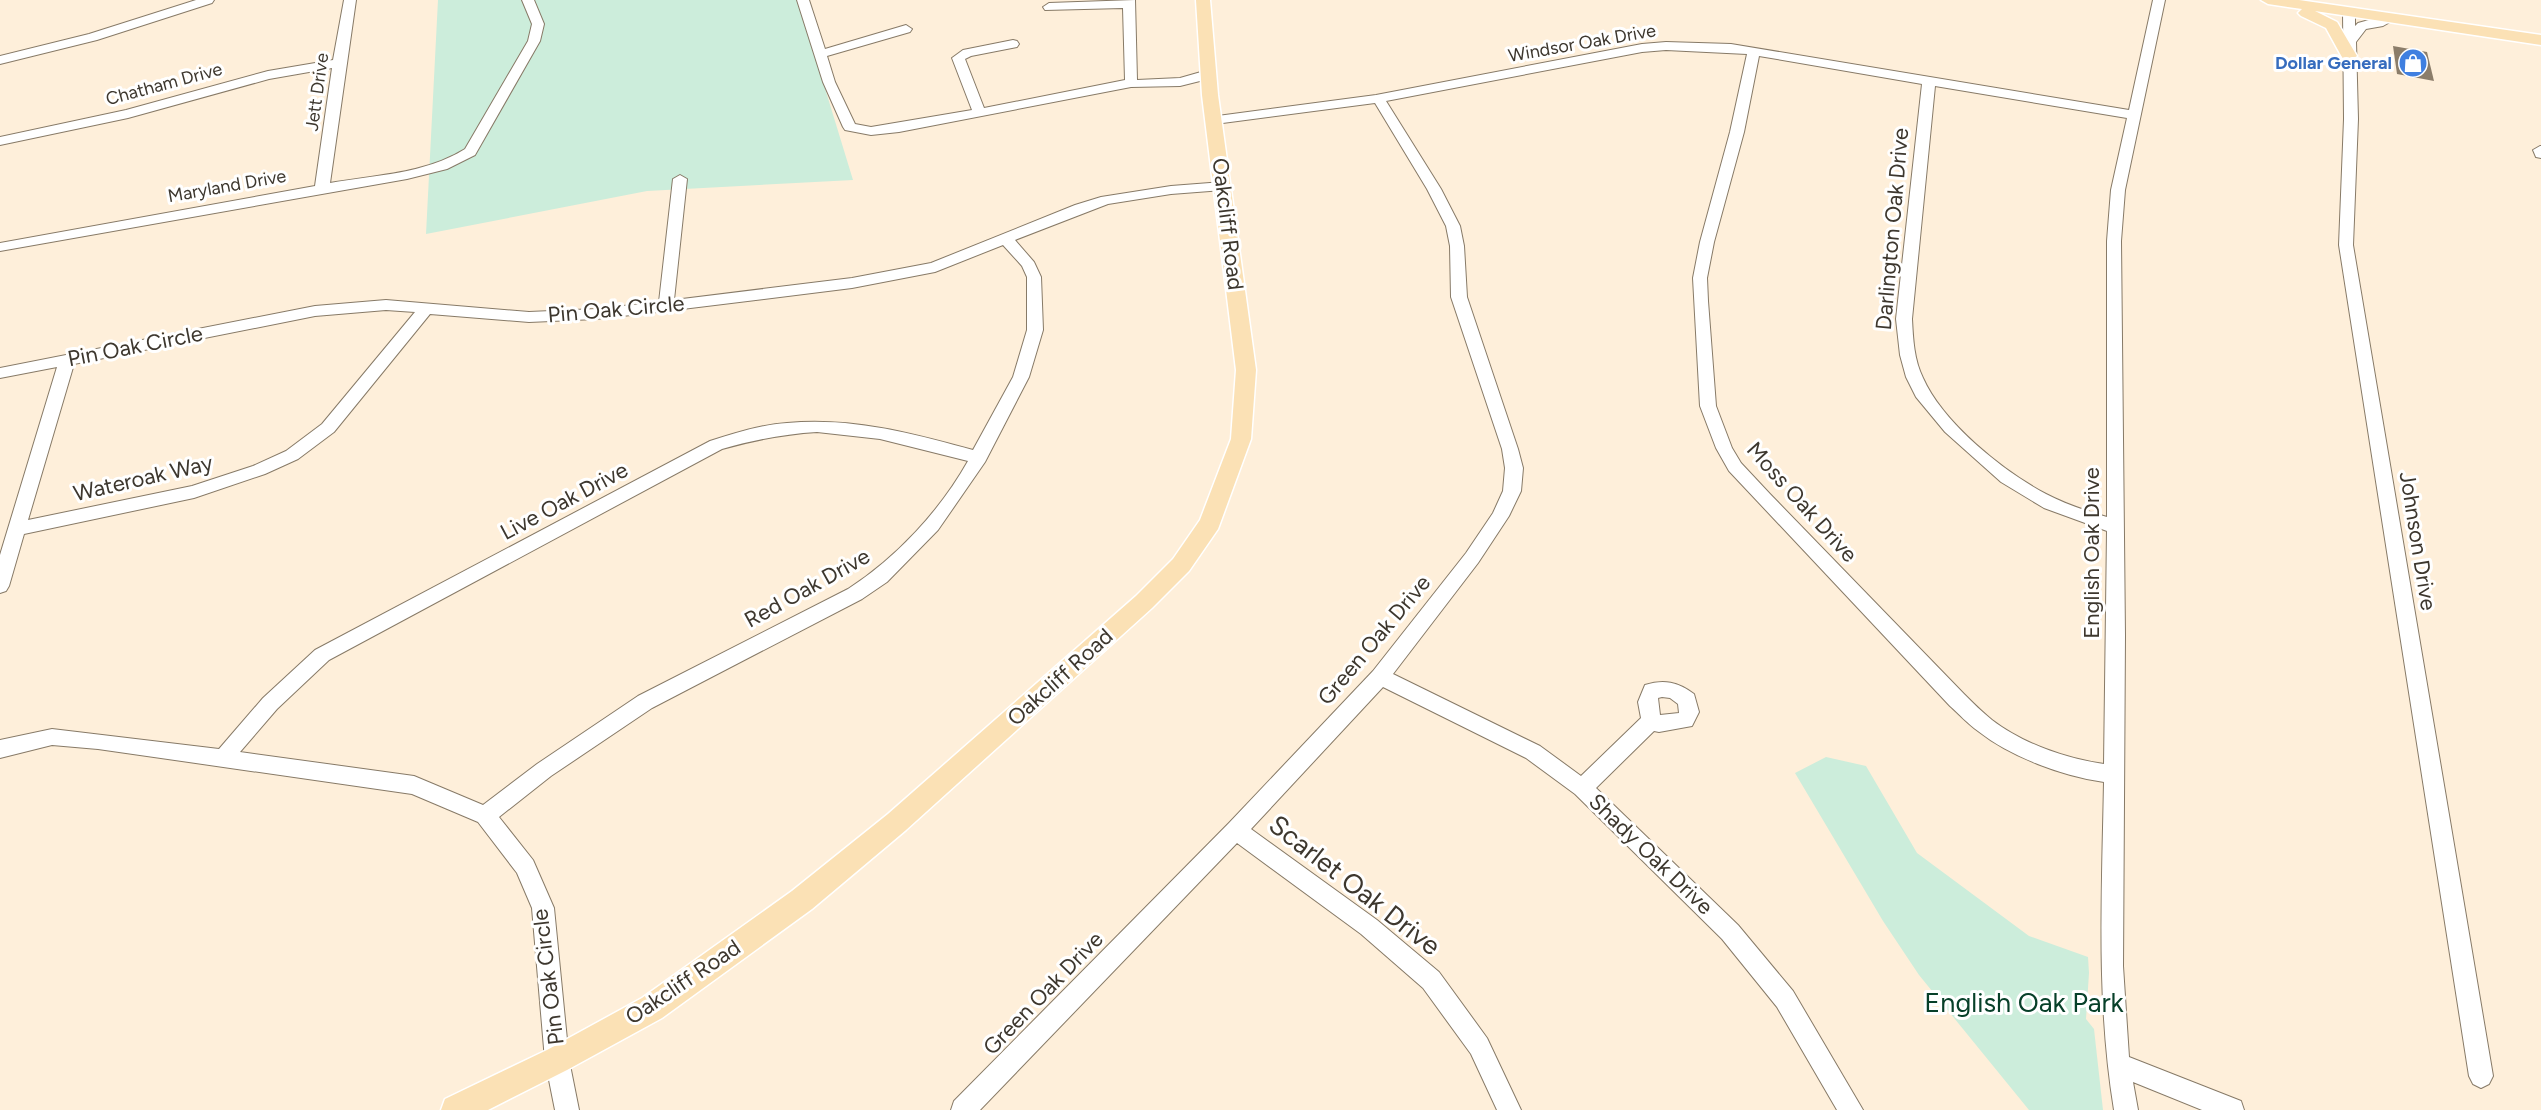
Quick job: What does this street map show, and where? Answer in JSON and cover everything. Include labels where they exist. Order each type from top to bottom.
[{"type":"main road","name":"Oakcliff Road","points":[[456,1110],[557,1060],[652,1008],[802,900],[897,822],[1091,650],[1181,565],[1210,523],[1228,479],[1242,429],[1246,370],[1215,120],[1209,95],[1203,0]]},
{"type":"main road","points":[[2261,0],[2314,15],[2332,25],[2349,50]]},
{"type":"main road","points":[[2268,0],[2541,40]]},
{"type":"main road","points":[[2396,19],[2418,28],[2541,47]]},
{"type":"street","points":[[0,60],[93,37],[208,0]]},
{"type":"street","name":"Jett Drive","points":[[322,189],[350,0]]},
{"type":"street","name":"Maryland Drive","points":[[0,247],[449,165],[470,152],[534,41],[538,24],[528,0]]},
{"type":"street","points":[[803,0],[830,82],[850,127],[871,131],[899,128],[1131,83],[1149,84],[1198,78],[1208,74]]},
{"type":"street","name":"English Oak Drive","points":[[2126,1110],[2118,1064],[2112,966],[2116,635],[2114,241],[2118,190],[2159,0]]},
{"type":"street","points":[[1049,7],[1129,2],[1131,83]]},
{"type":"street","name":"Johnson Drive","points":[[2349,12],[2351,119],[2346,245],[2481,1076]]},
{"type":"street","points":[[2349,50],[2362,26],[2396,19]]},
{"type":"street","points":[[821,54],[906,29]]},
{"type":"street","points":[[979,112],[958,58],[967,53],[1013,44]]},
{"type":"street","name":"Windsor Oak Drive","points":[[1215,120],[1275,115],[1379,99],[1642,48],[1703,46],[1929,80],[2133,115]]},
{"type":"street","name":"Moss Oak Drive","points":[[1754,52],[1737,132],[1707,242],[1700,278],[1708,406],[1724,448],[1735,467],[1764,498],[1957,700],[1986,726],[2017,743],[2064,763],[2098,773],[2113,774]]},
{"type":"street","name":"Chatham Drive","points":[[0,141],[128,114],[257,78],[339,63]]},
{"type":"street","name":"Darlington Oak Drive","points":[[1929,80],[1904,319],[1905,351],[1914,380],[1936,411],[1968,444],[1998,469],[2038,498],[2070,513],[2114,526]]},
{"type":"street","name":"Green Oak Drive","points":[[963,1110],[1236,830],[1380,677],[1472,558],[1500,516],[1512,491],[1514,468],[1510,449],[1459,297],[1457,246],[1453,226],[1434,189],[1379,99]]},
{"type":"street","points":[[666,306],[680,178]]},
{"type":"street","name":"Pin Oak Circle","points":[[0,373],[315,311],[386,305],[529,317],[596,314],[891,276],[935,267],[1106,200],[1171,190],[1223,186]]},
{"type":"street","name":"Red Oak Drive","points":[[485,816],[544,770],[645,702],[855,594],[881,577],[932,525],[979,458],[1021,377],[1035,330],[1034,277],[1029,265],[1005,238]]},
{"type":"street","name":"Wateroak Way","points":[[17,530],[194,492],[259,470],[292,455],[328,428],[426,309]]},
{"type":"street","points":[[0,586],[67,359]]},
{"type":"street","name":"Live Oak Drive","points":[[224,759],[253,719],[289,683],[322,655],[717,445],[738,437],[769,430],[830,425],[909,438],[979,458]]},
{"type":"street","name":"Shady Oak Drive","points":[[1380,677],[1533,752],[1582,788],[1730,932],[1785,999],[1851,1110]]},
{"type":"street","points":[[1582,788],[1652,720]]},
{"type":"street","name":"Pin Oak Circle","points":[[0,749],[52,737],[98,741],[414,785],[485,816],[525,867],[543,908],[557,1060],[567,1110]]},
{"type":"street","name":"Scarlet Oak Drive","points":[[1236,830],[1369,927],[1431,980],[1479,1046],[1508,1110]]},
{"type":"street","points":[[2118,1064],[2232,1110]]},
{"type":"green space","points":[[438,0],[798,0],[853,180],[647,191],[426,234]]},
{"type":"green space","name":"English Oak Park","points":[[1826,757],[1866,766],[1917,853],[2029,936],[2088,957],[2086,1019],[2094,1029],[2103,1110],[2029,1110],[1919,975],[1883,921],[1795,773]]},
{"type":"building","name":"Dollar General","points":[[2393,46],[2427,52],[2434,81],[2397,74]]},
{"type":"place","name":"Dollar General","points":[[2413,63]]}]
